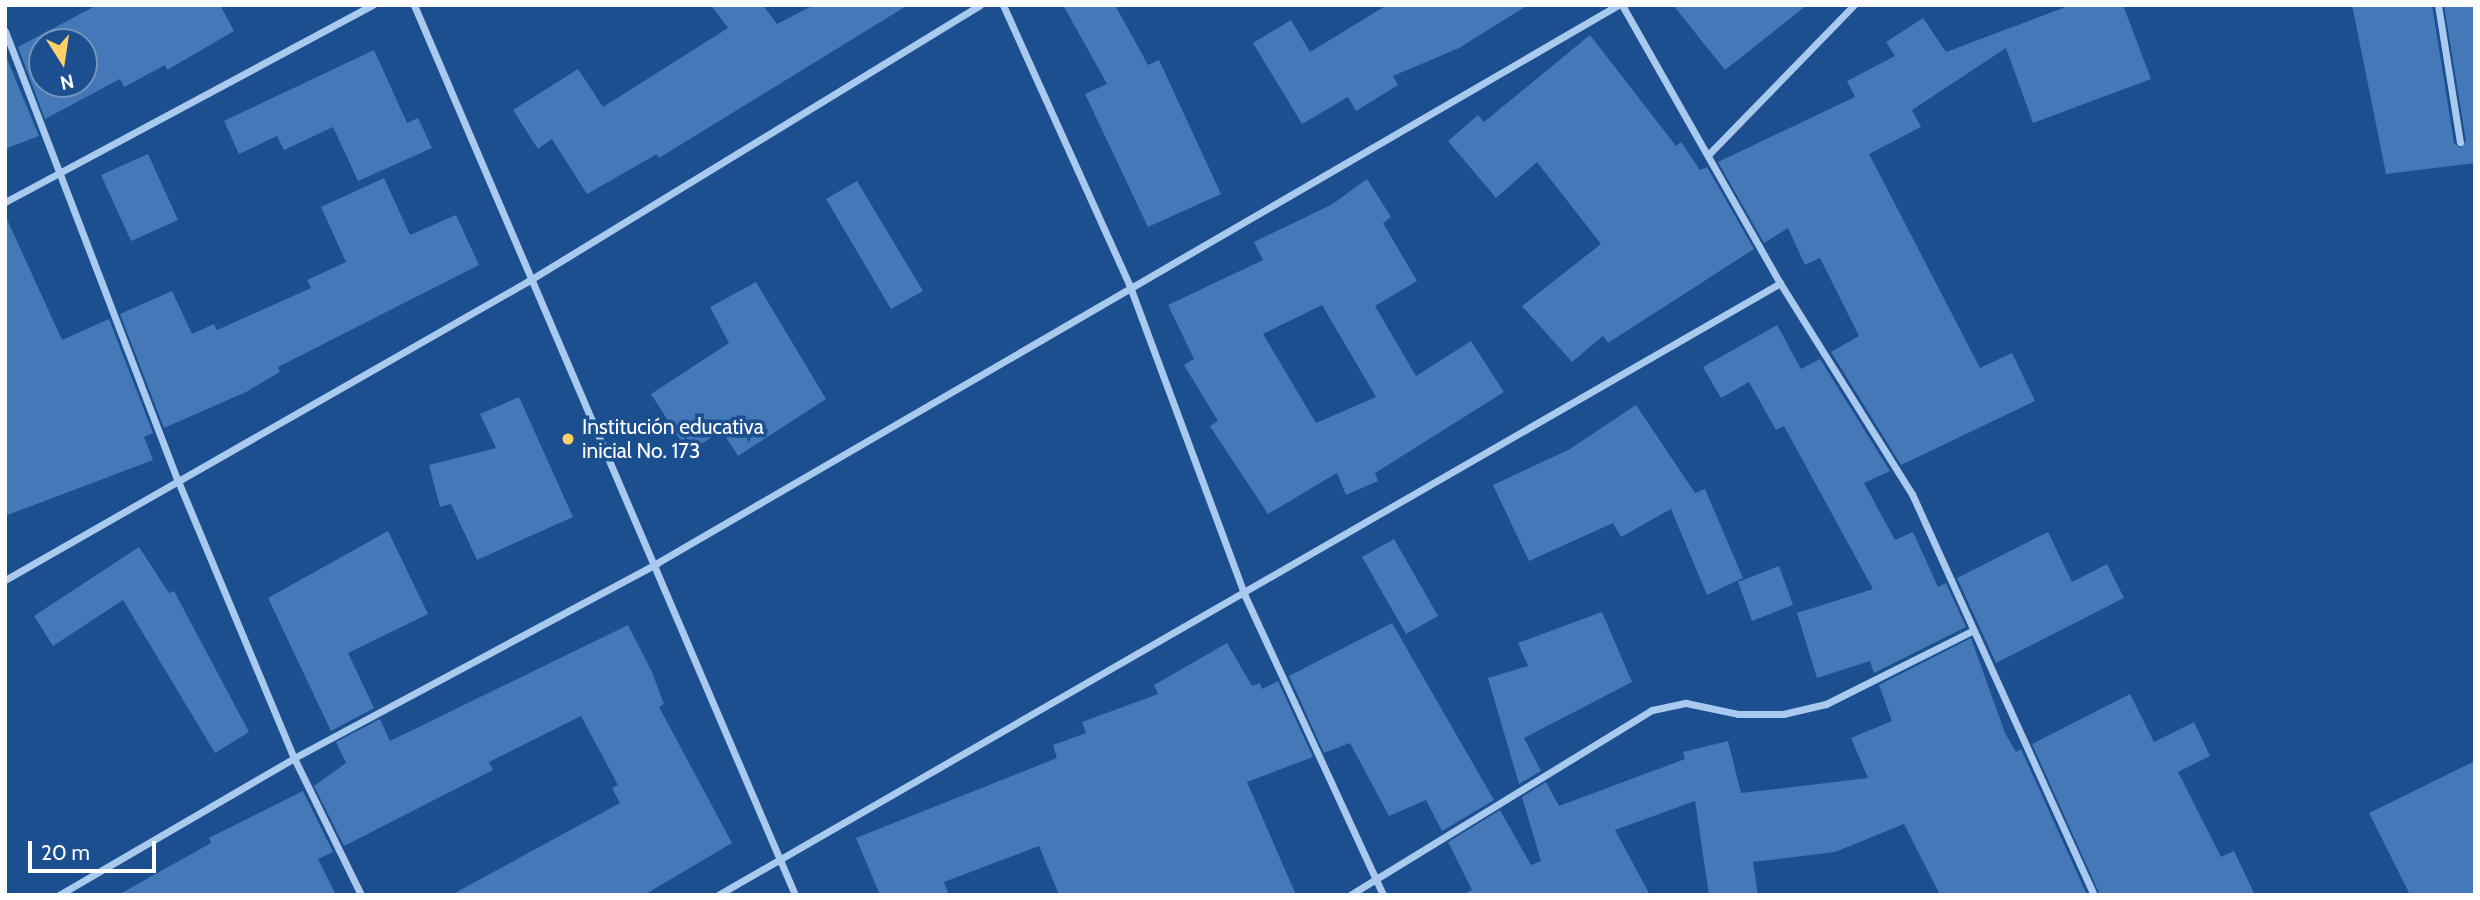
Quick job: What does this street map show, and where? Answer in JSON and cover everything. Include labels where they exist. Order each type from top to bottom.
[{"type":"street","points":[[5,202],[372,5]]},
{"type":"street","points":[[414,5],[530,280],[657,563],[795,895]]},
{"type":"street","points":[[5,580],[530,280],[980,5]]},
{"type":"street","points":[[1003,5],[1129,284],[1245,596],[1383,895]]},
{"type":"street","points":[[59,895],[294,758],[657,563],[1129,284],[1620,5],[1780,283],[1912,494],[2094,895]]},
{"type":"street","points":[[1708,155],[1854,5]]},
{"type":"street","points":[[2438,5],[2460,142]]},
{"type":"street","points":[[5,31],[63,170],[178,481],[294,758],[361,895]]},
{"type":"street","points":[[718,895],[1245,596],[1780,283]]},
{"type":"street","points":[[1350,895],[1652,710],[1686,703],[1738,715],[1783,714],[1826,705],[1974,630]]},
{"type":"building","points":[[97,5],[220,5],[234,31],[167,70],[165,65],[124,87],[120,79],[98,91],[98,28],[54,28]]},
{"type":"building","points":[[711,5],[763,5],[777,24],[814,5],[908,5],[659,158],[657,154],[587,194],[552,139],[538,149],[513,110],[578,69],[603,107],[728,28]]},
{"type":"building","points":[[1063,5],[1115,5],[1148,65],[1159,60],[1221,194],[1148,227],[1085,94],[1107,84]]},
{"type":"building","points":[[1387,5],[1528,5],[1459,48],[1393,76],[1398,85],[1356,111],[1348,97],[1302,124],[1253,43],[1291,20],[1310,52]]},
{"type":"building","points":[[1673,5],[1807,5],[1725,70]]},
{"type":"building","points":[[2071,5],[2123,5],[2151,79],[2033,123],[2006,48],[1912,110],[1921,127],[1869,154],[1980,368],[2012,353],[2035,401],[1901,465],[1831,352],[1859,336],[1820,258],[1805,265],[1788,228],[1764,243],[1718,162],[1855,97],[1847,81],[1895,56],[1886,42],[1923,18],[1946,52]]},
{"type":"building","points":[[2352,5],[2432,5],[2454,143],[2460,148],[2466,141],[2444,5],[2475,5],[2475,163],[2386,174]]},
{"type":"building","points":[[1590,35],[1676,146],[1681,142],[1700,170],[1707,167],[1754,249],[1608,343],[1603,336],[1572,362],[1522,306],[1601,244],[1537,162],[1496,198],[1448,141],[1478,115],[1484,122]]},
{"type":"building","points":[[28,42],[28,74],[18,47]]},
{"type":"building","points":[[374,50],[407,123],[418,118],[432,148],[358,181],[333,127],[284,150],[277,136],[239,154],[224,121]]},
{"type":"building","points":[[5,54],[39,136],[5,149]]},
{"type":"building","points":[[37,98],[84,98],[45,119]]},
{"type":"building","points":[[148,154],[178,220],[131,241],[101,175]]},
{"type":"building","points":[[384,178],[410,235],[456,215],[479,265],[278,367],[280,372],[246,392],[164,428],[120,314],[172,291],[192,334],[214,324],[217,330],[311,288],[307,280],[346,262],[321,207]]},
{"type":"building","points":[[1367,179],[1391,217],[1383,223],[1417,281],[1375,306],[1416,376],[1471,341],[1504,392],[1375,473],[1378,481],[1346,495],[1337,473],[1268,514],[1210,426],[1218,421],[1184,365],[1194,359],[1168,305],[1263,260],[1254,242],[1331,205]],"holes":[[[1322,305],[1376,397],[1316,423],[1263,334]]]},
{"type":"building","points":[[857,181],[923,291],[891,309],[826,199]]},
{"type":"building","points":[[5,215],[62,340],[109,319],[153,433],[144,437],[153,460],[5,516]]},
{"type":"building","points":[[756,282],[826,399],[738,456],[722,431],[688,452],[651,394],[729,343],[710,307]]},
{"type":"building","points":[[1777,325],[1801,369],[1820,359],[1890,471],[1864,483],[1895,540],[1913,532],[1938,587],[1946,583],[1966,627],[1874,673],[1870,661],[1817,678],[1797,613],[1873,589],[1784,426],[1776,430],[1749,382],[1721,398],[1703,367]]},
{"type":"building","points":[[519,397],[573,517],[477,560],[451,504],[440,507],[429,465],[496,448],[480,414]]},
{"type":"building","points":[[1636,405],[1695,493],[1705,489],[1743,578],[1707,595],[1671,509],[1621,537],[1613,523],[1529,561],[1493,485],[1570,449]]},
{"type":"building","points":[[388,531],[428,614],[348,653],[374,708],[331,731],[268,598]]},
{"type":"building","points":[[2048,532],[2072,582],[2107,564],[2124,598],[1996,663],[1957,578]]},
{"type":"building","points":[[1394,539],[1438,616],[1406,634],[1362,557]]},
{"type":"building","points":[[139,547],[169,593],[174,591],[249,732],[215,753],[123,600],[53,646],[34,616]]},
{"type":"building","points":[[1779,566],[1793,605],[1752,621],[1738,582]]},
{"type":"building","points":[[1602,612],[1632,682],[1524,738],[1541,771],[1519,784],[1488,678],[1528,666],[1518,643]]},
{"type":"building","points":[[1392,623],[1494,800],[1442,831],[1426,800],[1389,816],[1350,743],[1324,753],[1289,676]]},
{"type":"building","points":[[628,625],[652,672],[664,704],[659,707],[732,843],[644,895],[451,895],[620,803],[612,788],[618,785],[581,716],[489,762],[493,770],[344,846],[314,786],[346,763],[336,742],[380,719],[390,741]]},
{"type":"building","points":[[1971,638],[2005,733],[2016,752],[2021,749],[2087,895],[1940,895],[1904,824],[1835,852],[1753,862],[1758,895],[1709,895],[1695,801],[1615,830],[1650,895],[1461,895],[1472,890],[1448,842],[1500,810],[1531,865],[1541,861],[1522,797],[1546,782],[1559,806],[1685,759],[1683,752],[1728,741],[1741,793],[1868,778],[1851,738],[1892,721],[1879,685]]},
{"type":"building","points":[[1227,643],[1252,686],[1260,683],[1262,689],[1278,681],[1313,757],[1247,782],[1296,895],[1059,895],[1039,846],[944,882],[949,895],[880,895],[856,838],[1057,758],[1053,745],[1086,733],[1082,722],[1158,694],[1154,685]]},
{"type":"building","points":[[2130,694],[2154,742],[2194,722],[2210,756],[2178,772],[2221,857],[2234,851],[2255,895],[2100,895],[2032,744]]},
{"type":"building","points":[[2475,761],[2475,895],[2410,895],[2369,813]]},
{"type":"building","points":[[303,791],[333,852],[318,859],[336,895],[118,895],[211,843],[209,838]]},
{"type":"place","name":"Institución educativa inicial No. 173","points":[[568,439]]}]
